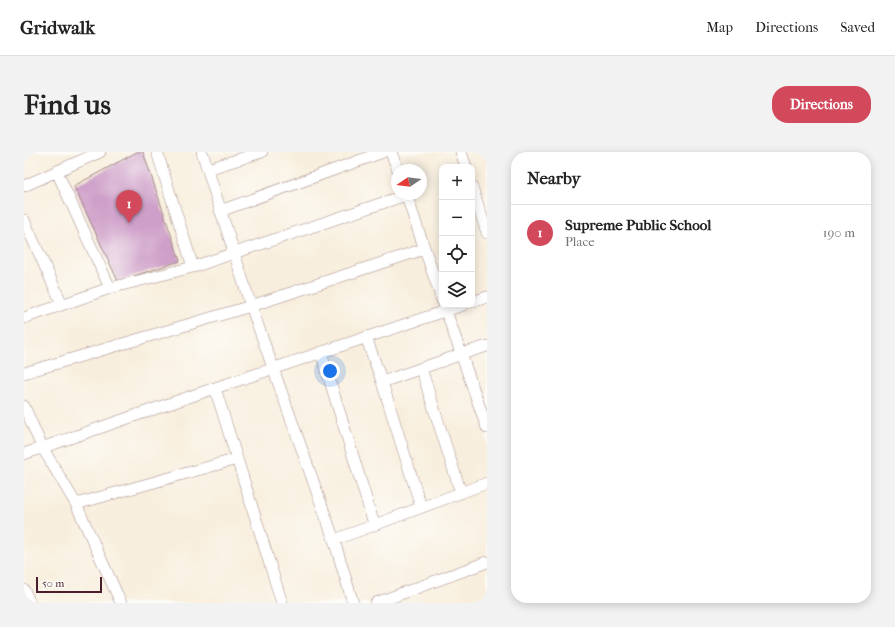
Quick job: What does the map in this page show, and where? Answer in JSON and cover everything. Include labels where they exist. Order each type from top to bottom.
[{"type":"street","points":[[24,186],[100,152]]},
{"type":"street","points":[[157,152],[193,267]]},
{"type":"street","points":[[202,152],[251,306],[334,540],[353,603]]},
{"type":"street","points":[[220,211],[383,152]]},
{"type":"street","points":[[391,152],[396,164]]},
{"type":"street","points":[[461,152],[465,164]]},
{"type":"street","points":[[208,169],[255,153]]},
{"type":"street","points":[[56,172],[110,288]]},
{"type":"street","points":[[475,195],[486,226]]},
{"type":"street","points":[[24,318],[110,288],[193,267],[391,200]]},
{"type":"street","points":[[408,200],[439,291]]},
{"type":"street","points":[[24,220],[62,304]]},
{"type":"street","points":[[24,373],[251,306],[424,249]]},
{"type":"street","points":[[475,301],[487,297]]},
{"type":"street","points":[[24,454],[366,337],[439,307]]},
{"type":"street","points":[[445,308],[487,428]]},
{"type":"street","points":[[366,337],[382,382],[421,506]]},
{"type":"street","points":[[382,382],[487,346]]},
{"type":"street","points":[[321,352],[374,524]]},
{"type":"street","points":[[421,368],[461,493]]},
{"type":"street","points":[[215,388],[282,603]]},
{"type":"street","points":[[24,406],[42,447],[76,504],[121,603]]},
{"type":"street","points":[[76,504],[237,459]]},
{"type":"street","points":[[334,540],[421,506],[487,483]]},
{"type":"street","points":[[376,603],[487,562]]},
{"type":"street","points":[[24,590],[30,603]]},
{"type":"building","points":[[137,152],[143,152],[180,261],[118,281],[74,186]]},
{"type":"place","name":"Supreme Public School","points":[[129,223]]}]
